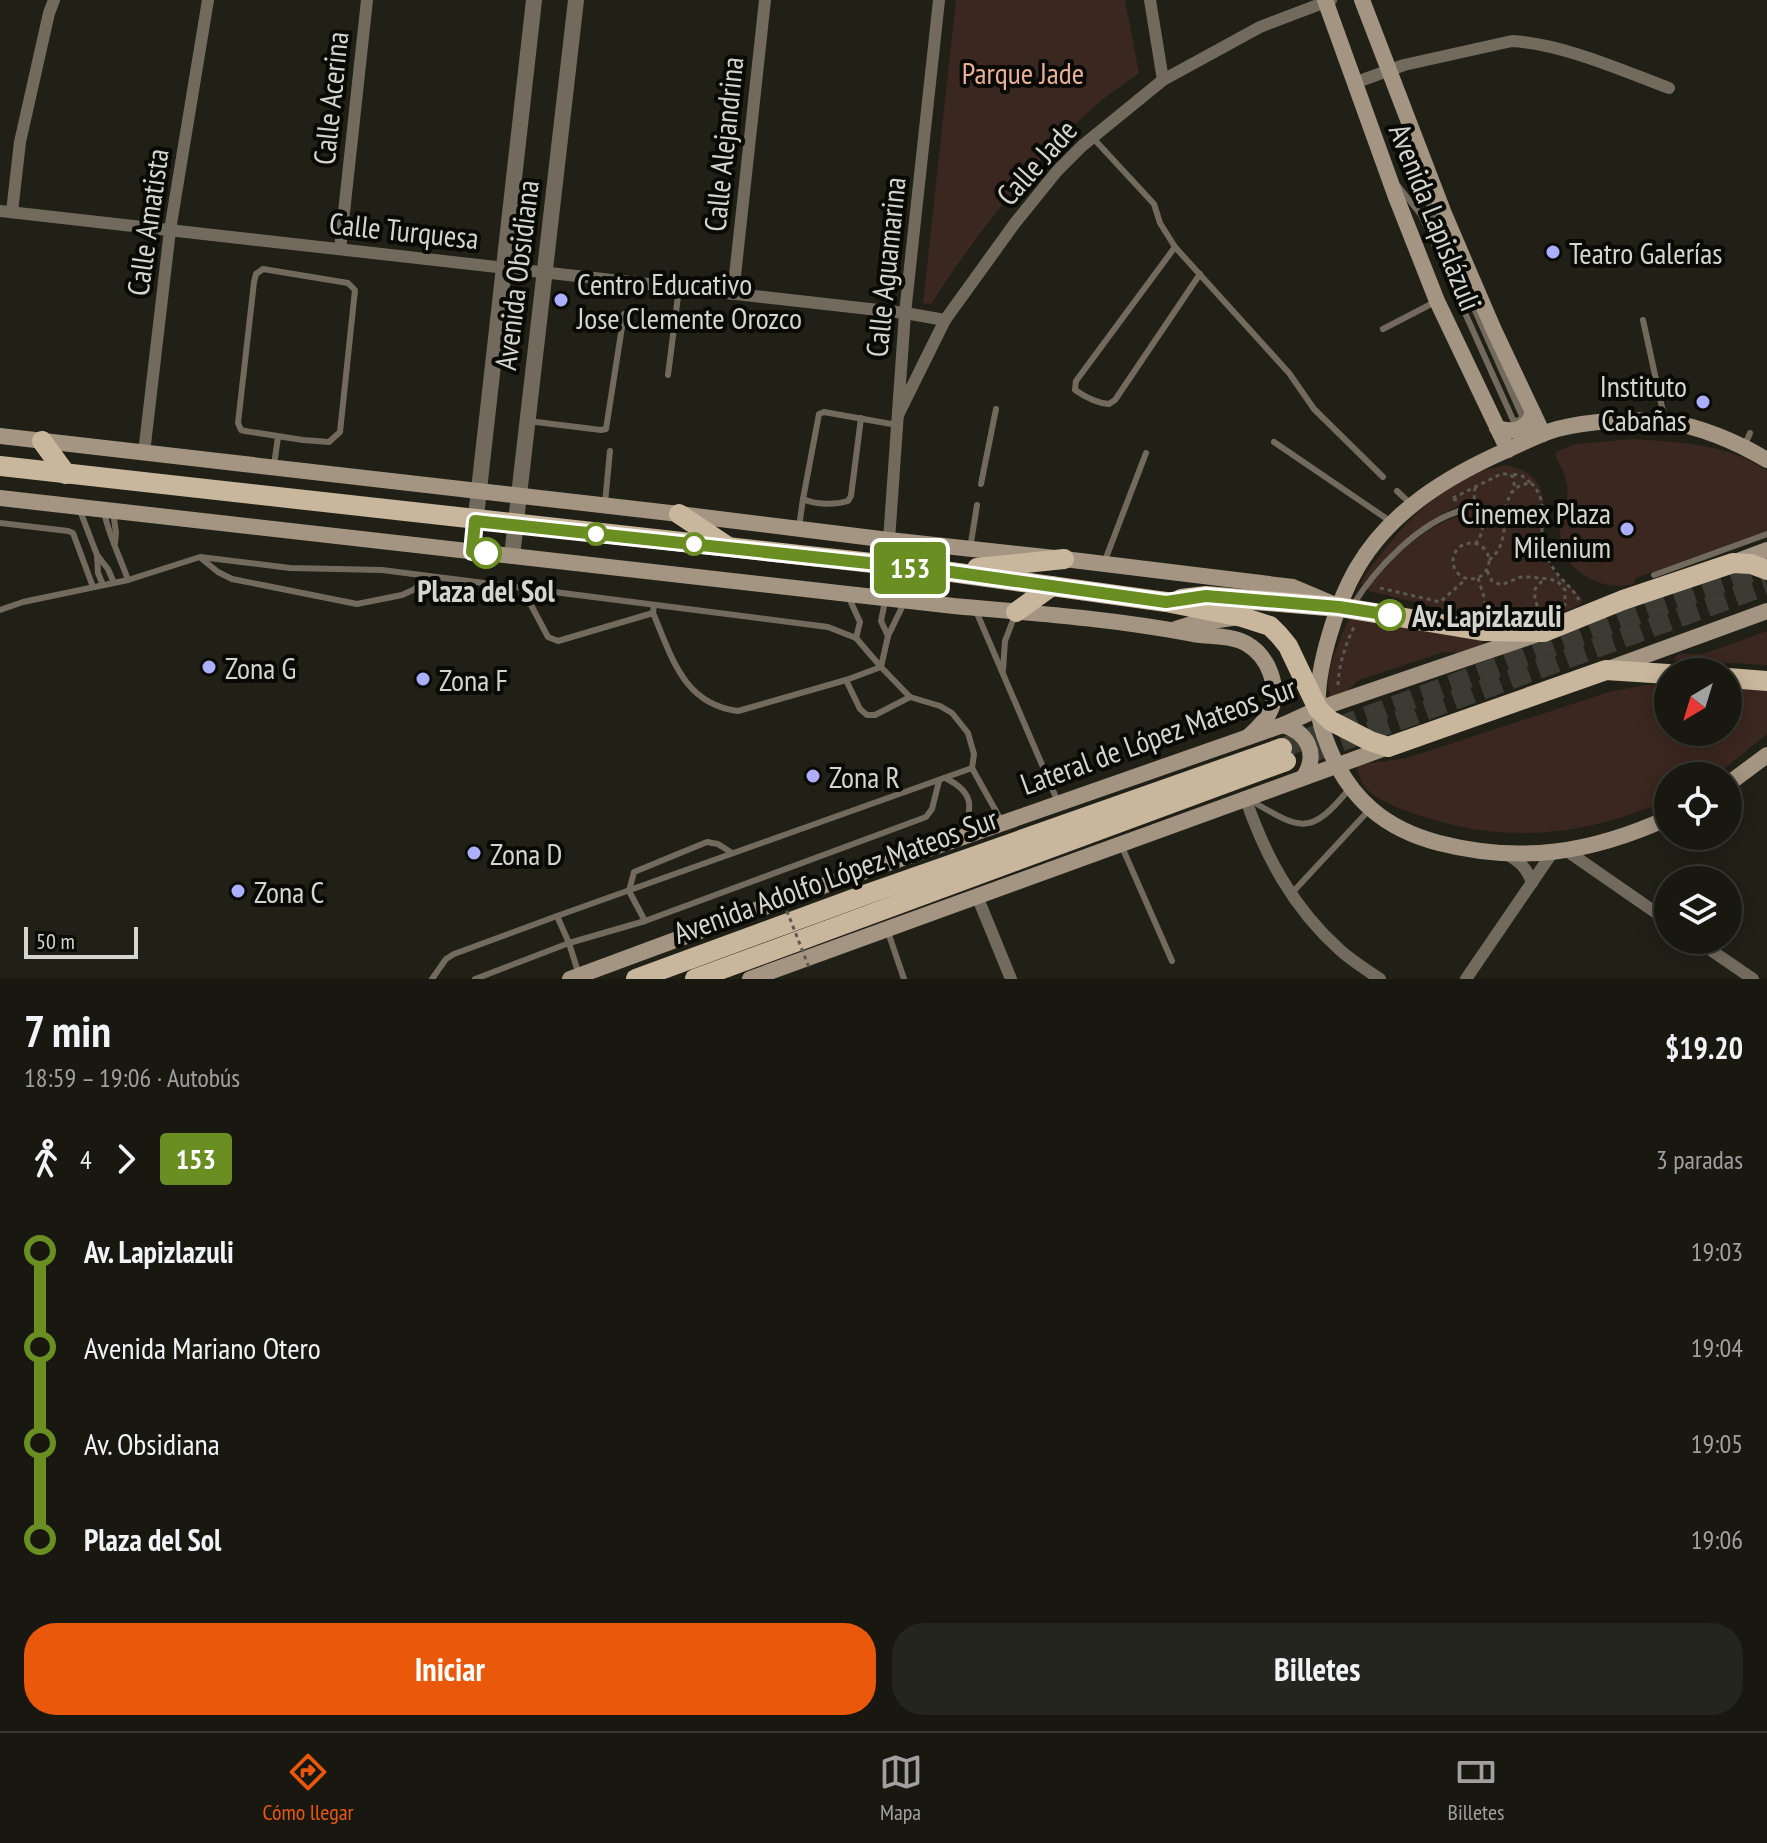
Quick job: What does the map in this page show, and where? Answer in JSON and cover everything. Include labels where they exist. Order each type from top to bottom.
[{"type":"main road","name":"Avenida Lapislázuli","points":[[1362,0],[1463,258],[1543,434]]},
{"type":"main road","name":"Avenida Lapislázuli","points":[[1327,1],[1354,83],[1437,301],[1508,450]]},
{"type":"main road","points":[[1497,428],[1517,431],[1525,426],[1533,413]]},
{"type":"main road","points":[[1318,709],[1322,671],[1351,608],[1357,569],[1393,523],[1412,505],[1440,484],[1482,460],[1558,429],[1604,422],[1665,421],[1747,440],[1766,457]]},
{"type":"main road","points":[[0,436],[1293,587],[1351,608]]},
{"type":"main road","points":[[42,441],[66,474]]},
{"type":"main road","points":[[0,466],[944,571],[1166,602],[1242,617],[1270,626],[1288,646],[1318,709],[1325,740],[1336,765],[1350,788],[1370,809],[1394,826],[1426,840],[1465,850],[1508,855],[1560,852],[1636,833],[1654,825]]},
{"type":"main road","points":[[0,498],[1175,629],[1234,639],[1256,651],[1268,666],[1273,690],[1272,705],[1248,737]]},
{"type":"main road","points":[[679,514],[730,548]]},
{"type":"main road","name":"Lateral de López Mateos Sur","points":[[577,978],[808,891],[1283,725],[1542,620],[1623,600],[1767,550]]},
{"type":"main road","points":[[944,571],[1064,559]]},
{"type":"main road","points":[[1733,563],[1751,564],[1767,570]]},
{"type":"main road","points":[[1016,612],[1052,586]]},
{"type":"main road","points":[[1166,602],[1206,596],[1351,608],[1483,631],[1542,620]]},
{"type":"main road","points":[[750,979],[1305,775],[1767,611]]},
{"type":"main road","points":[[1175,629],[1242,617]]},
{"type":"main road","points":[[1606,670],[1654,673]]},
{"type":"main road","points":[[1742,679],[1767,681]]},
{"type":"main road","points":[[1318,709],[1348,731],[1388,747]]},
{"type":"main road","points":[[1283,725],[1297,730],[1307,741],[1311,762],[1305,775]]},
{"type":"main road","name":"Avenida Adolfo López Mateos Sur","points":[[636,979],[874,892],[1284,755],[695,979]]},
{"type":"main road","points":[[1742,774],[1767,755]]},
{"type":"street","points":[[6,212],[54,0]]},
{"type":"street","name":"Calle Amatista","points":[[144,453],[170,230],[208,0]]},
{"type":"street","name":"Calle Acerina","points":[[340,249],[367,0]]},
{"type":"street","name":"Avenida Obsidiana","points":[[472,552],[534,0]]},
{"type":"street","name":"Avenida Obsidiana","points":[[512,556],[576,0]]},
{"type":"street","name":"Calle Alejandrina","points":[[733,294],[765,0]]},
{"type":"street","name":"Calle Aguamarina","points":[[889,540],[905,313],[939,0]]},
{"type":"street","points":[[1150,0],[1163,80]]},
{"type":"street","name":"Calle Jade","points":[[897,420],[945,320],[1057,171],[1092,137],[1163,80],[1260,27],[1327,1]]},
{"type":"street","points":[[1354,83],[1404,65],[1512,41],[1587,58],[1669,88]]},
{"type":"street","name":"Calle Turquesa","points":[[6,212],[945,320]]},
{"type":"street","points":[[1245,797],[1267,853],[1291,894],[1319,930],[1342,952],[1380,979]]},
{"type":"street","points":[[1466,979],[1532,883],[1560,852],[1654,912]]},
{"type":"street","points":[[1508,855],[1522,864],[1532,883]]},
{"type":"street","points":[[977,896],[1011,979]]},
{"type":"street","points":[[1716,954],[1753,979]]},
{"type":"lane","points":[[1092,137],[1154,204],[1160,223],[1175,247],[1289,373],[1314,409],[1383,477]]},
{"type":"lane","points":[[1387,173],[1421,215],[1514,422],[1523,418],[1430,210],[1423,159]]},
{"type":"lane","points":[[1175,247],[1076,381],[1075,390],[1101,403],[1109,404],[1115,400],[1200,274]]},
{"type":"lane","points":[[263,269],[351,284],[355,290],[340,432],[329,442],[278,437],[241,430],[238,423],[256,274],[263,269]]},
{"type":"lane","points":[[668,375],[679,288]]},
{"type":"lane","points":[[1383,329],[1437,301]]},
{"type":"lane","points":[[528,421],[606,429],[624,314]]},
{"type":"lane","points":[[1643,320],[1665,421]]},
{"type":"lane","points":[[981,484],[996,409]]},
{"type":"lane","points":[[799,529],[819,414],[897,420]]},
{"type":"lane","points":[[803,499],[822,504],[848,501],[861,418]]},
{"type":"lane","points":[[273,468],[278,437]]},
{"type":"lane","points":[[1274,442],[1393,523]]},
{"type":"lane","points":[[605,505],[610,451]]},
{"type":"lane","points":[[1104,563],[1146,453]]},
{"type":"lane","points":[[1397,491],[1412,505]]},
{"type":"lane","points":[[970,549],[977,505]]},
{"type":"lane","points":[[79,508],[97,555],[114,583]]},
{"type":"lane","points":[[108,510],[109,533],[128,580]]},
{"type":"lane","points":[[1351,608],[1386,562],[1430,525],[1463,510]]},
{"type":"lane","points":[[0,523],[73,533],[93,587]]},
{"type":"lane","points":[[1654,575],[1767,534]]},
{"type":"lane","points":[[97,555],[98,573],[103,585]]},
{"type":"lane","points":[[0,610],[23,602],[128,580],[200,557],[290,568],[382,570],[654,609],[828,627],[856,638],[910,697],[940,706],[961,722],[974,754],[972,768],[1002,822]]},
{"type":"lane","points":[[200,557],[232,579],[357,604],[402,595],[420,584],[424,576]]},
{"type":"lane","points":[[522,588],[548,637],[558,641],[654,609]]},
{"type":"lane","points":[[848,594],[860,622],[856,638]]},
{"type":"lane","points":[[885,599],[881,621],[888,636]]},
{"type":"lane","points":[[881,667],[888,636],[905,601]]},
{"type":"lane","points":[[974,608],[1058,802]]},
{"type":"lane","points":[[654,609],[682,677],[707,702],[728,710],[738,711],[881,667]]},
{"type":"lane","points":[[1003,674],[1005,641],[1016,612]]},
{"type":"lane","points":[[846,680],[860,709],[867,715],[875,715],[910,697]]},
{"type":"lane","points":[[432,979],[446,959],[454,954],[972,768]]},
{"type":"lane","points":[[942,780],[962,786],[968,799],[970,815],[962,836]]},
{"type":"lane","points":[[475,979],[569,943],[645,921],[926,817],[931,812],[942,780]]},
{"type":"lane","points":[[1245,797],[1279,818],[1304,825],[1319,821],[1350,788]]},
{"type":"lane","points":[[1291,894],[1370,809]]},
{"type":"lane","points":[[645,921],[629,891],[634,872],[707,842],[718,844],[732,853]]},
{"type":"lane","points":[[1120,844],[1172,961]]},
{"type":"lane","points":[[557,916],[569,943],[577,978]]},
{"type":"lane","points":[[887,929],[904,979]]},
{"type":"path","points":[[1476,504],[1451,499],[1501,474],[1521,475],[1531,483],[1541,497],[1543,542],[1549,560],[1580,602],[1565,609],[1565,590],[1550,579],[1521,577],[1501,585],[1492,581],[1487,571],[1489,560],[1485,549],[1469,543],[1458,549],[1453,560],[1457,571],[1467,578],[1478,578],[1487,571]]},
{"type":"path","points":[[1509,474],[1513,477],[1515,489]]},
{"type":"path","points":[[1489,560],[1502,545],[1506,504],[1515,489],[1531,483]]},
{"type":"path","points":[[1475,544],[1483,531],[1476,504],[1476,486]]},
{"type":"path","points":[[1380,588],[1440,602],[1467,578]]},
{"type":"path","points":[[1478,578],[1485,600],[1484,613]]},
{"type":"path","points":[[1544,580],[1535,589],[1534,597],[1542,620],[1555,612]]},
{"type":"path","points":[[1338,693],[1338,672],[1351,632],[1351,608]]},
{"type":"path","points":[[781,896],[810,970]]},
{"type":"green space","name":"Parque Jade","points":[[956,0],[1125,0],[1139,73],[1092,108],[1022,181],[965,254],[931,304],[923,303]]},
{"type":"green space","points":[[1634,439],[1686,443],[1720,450],[1767,471],[1767,531],[1636,578],[1634,584],[1609,585],[1585,576],[1567,559],[1562,547],[1560,528],[1568,492],[1556,452],[1575,444]]},
{"type":"green space","points":[[1504,465],[1526,472],[1537,482],[1543,504],[1543,550],[1553,571],[1580,596],[1581,604],[1531,618],[1503,618],[1447,610],[1369,591],[1377,577],[1409,544],[1435,527],[1462,515],[1462,509],[1458,506],[1406,540],[1361,584],[1392,540],[1425,506],[1465,479]]},
{"type":"green space","points":[[1349,618],[1482,640],[1483,644],[1467,653],[1444,652],[1359,680],[1339,698],[1331,698],[1330,669]]},
{"type":"green space","points":[[1767,631],[1767,665],[1742,664],[1742,658],[1674,658],[1679,654],[1703,654]]},
{"type":"green space","points":[[1654,685],[1654,746],[1742,746],[1742,690],[1767,691],[1767,734],[1732,762],[1654,762],[1654,805],[1606,822],[1544,832],[1482,830],[1418,815],[1375,796],[1360,779],[1356,765],[1407,758],[1609,692]]},
{"type":"tunnel","points":[[1282,748],[1767,566]]},
{"type":"tunnel","points":[[1313,752],[1767,585]]},
{"type":"bus line","name":"153","points":[[486,553],[472,552],[475,521],[944,571],[1166,602],[1206,596],[1351,608],[1390,615]]},
{"type":"place","name":"Teatro Galerías","points":[[1553,252]]},
{"type":"place","name":"Centro Educativo Jose Clemente Orozco","points":[[561,300]]},
{"type":"place","name":"Instituto Cabañas","points":[[1703,402]]},
{"type":"place","name":"Cinemex Plaza Milenium","points":[[1627,529]]},
{"type":"place","name":"Plaza del Sol","points":[[486,553]]},
{"type":"place","name":"Av. Lapizlazuli","points":[[1390,615]]},
{"type":"place","name":"Zona G","points":[[209,667]]},
{"type":"place","name":"Zona F","points":[[423,679]]},
{"type":"place","name":"Zona R","points":[[813,776]]},
{"type":"place","name":"Zona D","points":[[474,853]]},
{"type":"place","name":"Zona C","points":[[238,891]]}]
